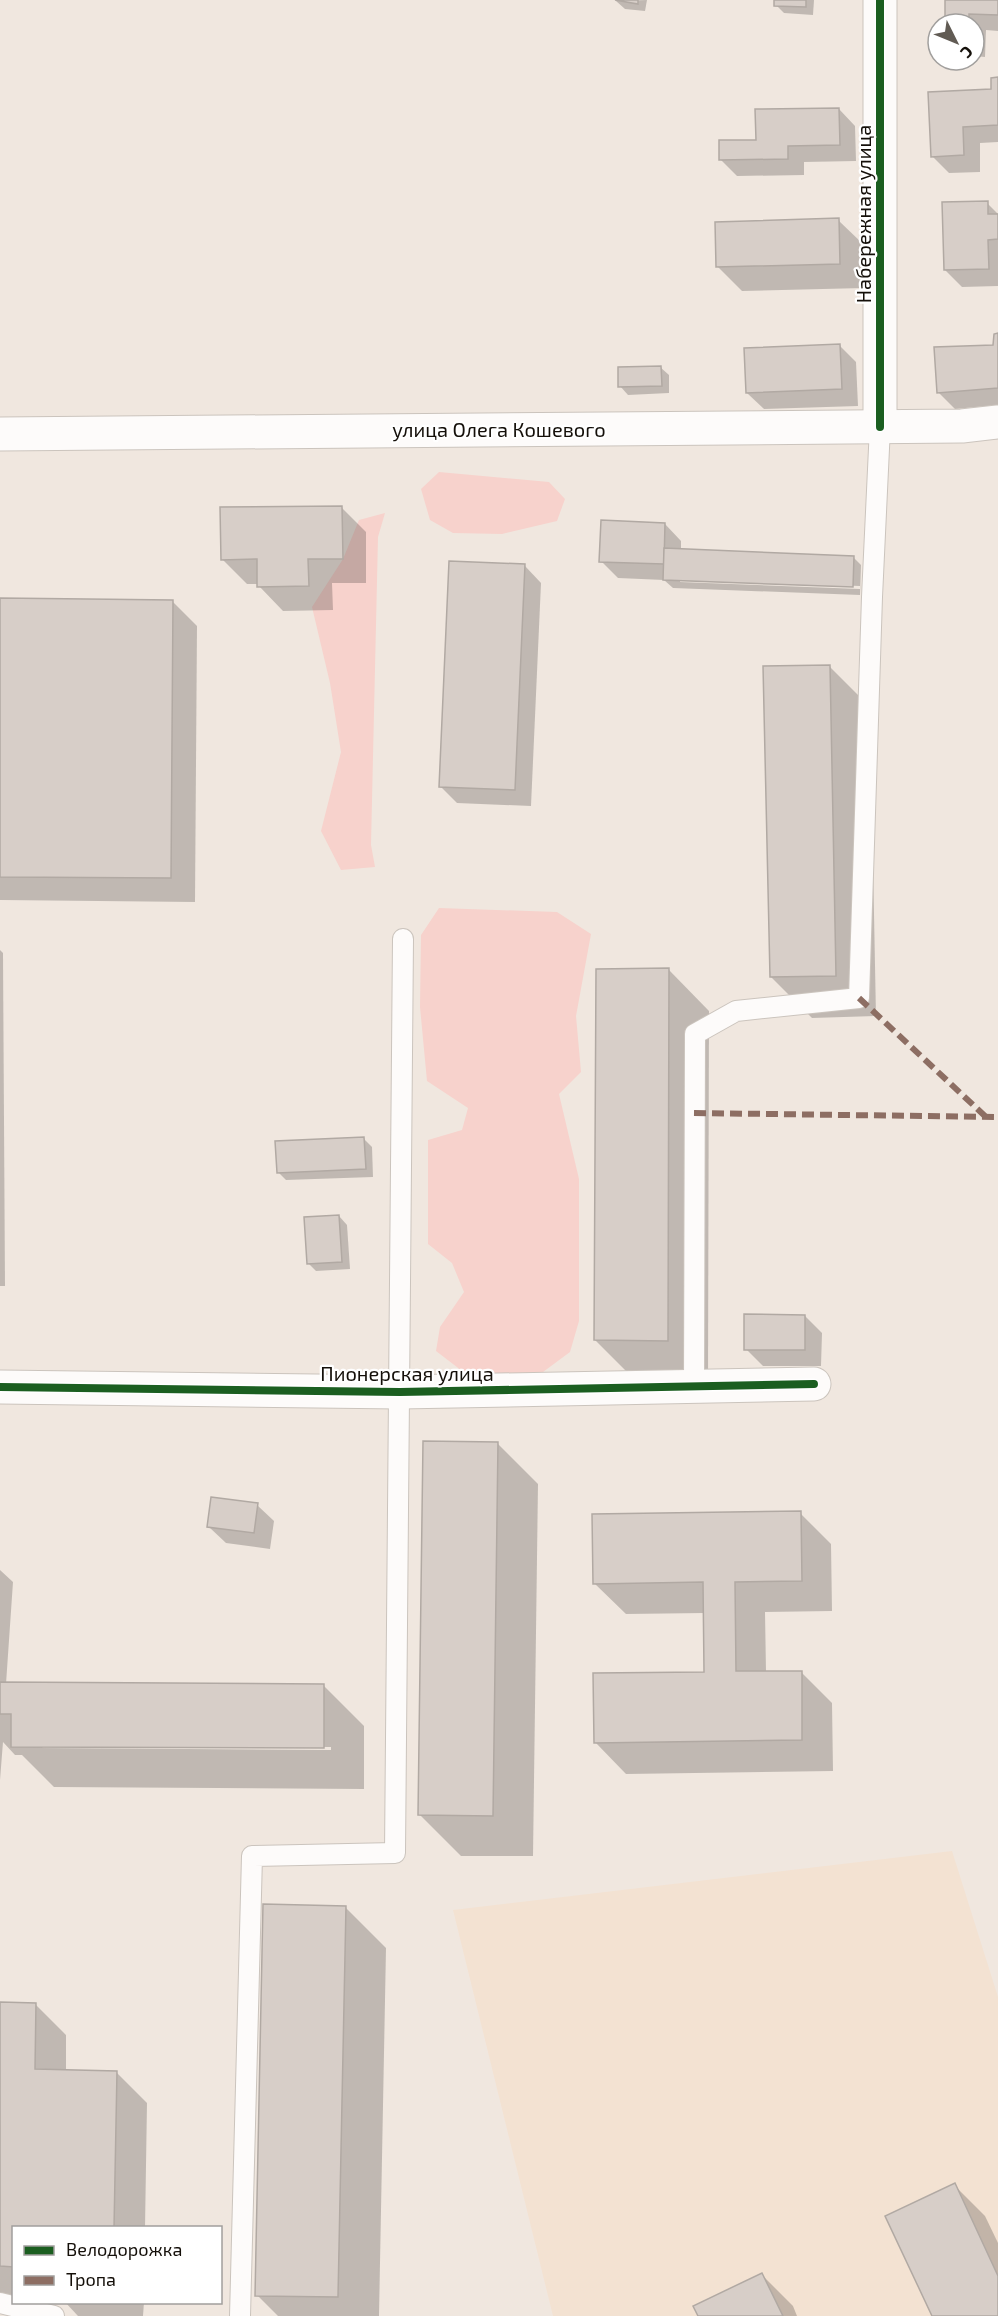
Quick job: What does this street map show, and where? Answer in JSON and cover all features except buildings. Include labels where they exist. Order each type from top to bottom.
[{"type":"street","name":"Набережная улица","points":[[880,0],[880,427]]},
{"type":"street","name":"улица Олега Кошевого","points":[[0,434],[880,427],[962,426],[998,422]]},
{"type":"street","name":"Пионерская улица","points":[[0,1387],[400,1392],[814,1384]]},
{"type":"lane","points":[[693,1386],[694,1034],[736,1011],[859,998],[871,609],[880,427]]},
{"type":"lane","points":[[240,2316],[252,1856],[395,1853],[404,939]]},
{"type":"lane","points":[[0,2303],[54,2316]]},
{"type":"shaded area","points":[[439,472],[549,482],[565,499],[557,521],[502,534],[453,533],[430,520],[421,489]]},
{"type":"shaded area","points":[[385,513],[378,537],[371,845],[375,867],[341,870],[321,831],[341,752],[330,683],[312,607],[343,559],[359,520]]},
{"type":"shaded area","points":[[439,908],[557,912],[591,934],[576,1016],[581,1072],[559,1094],[579,1179],[579,1321],[570,1352],[543,1372],[499,1379],[466,1374],[436,1351],[440,1327],[464,1292],[452,1263],[428,1244],[428,1140],[462,1130],[468,1108],[427,1081],[420,1007],[421,935]]},
{"type":"shaded area","points":[[952,1851],[998,1997],[998,2316],[553,2316],[453,1910]]},
{"type":"marked path","points":[[859,998],[986,1117]]},
{"type":"marked path","points":[[694,1113],[998,1117]]},
{"type":"cycle path","points":[[880,0],[880,427]]},
{"type":"cycle path","points":[[0,1387],[400,1392],[814,1384]]}]
